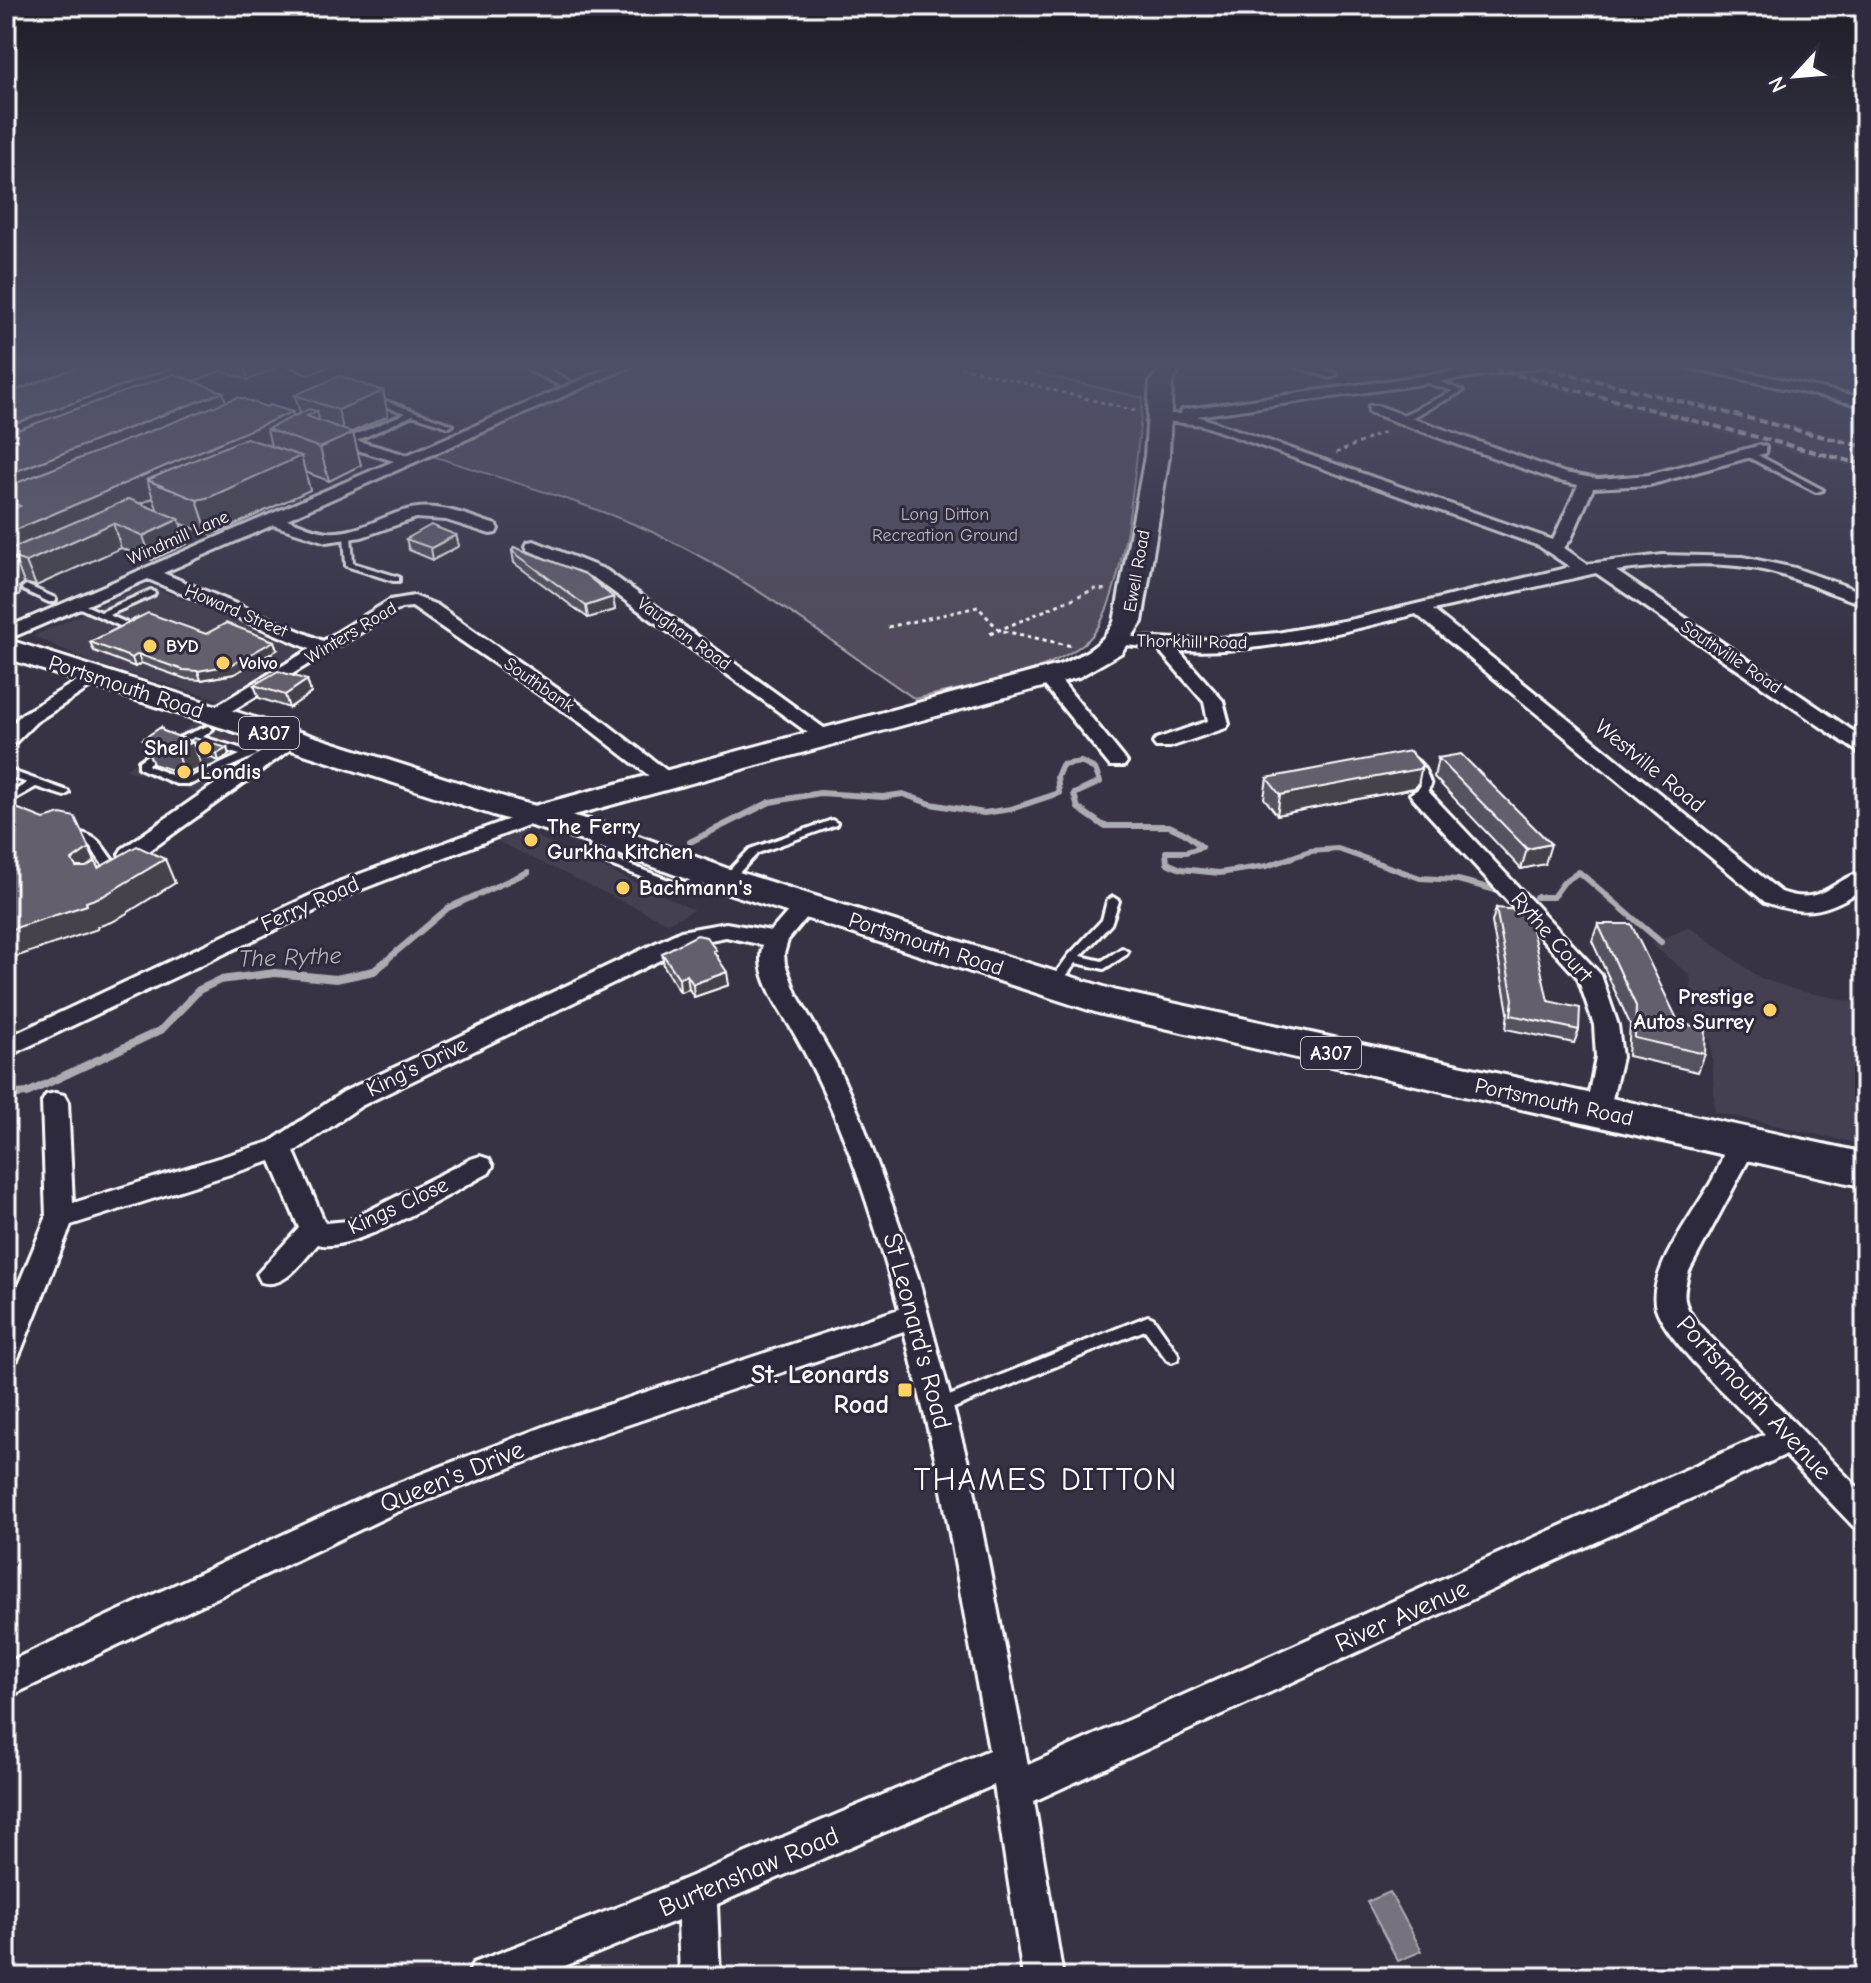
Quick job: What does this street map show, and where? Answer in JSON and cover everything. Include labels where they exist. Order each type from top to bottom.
[{"type":"main road","name":"Portsmouth Road","points":[[6,648],[93,677],[199,736],[276,749],[599,834],[806,905],[1063,971],[1112,1003],[1865,1170]]},
{"type":"street","points":[[391,456],[408,460]]},
{"type":"street","name":"Windmill Lane","points":[[6,635],[418,456]]},
{"type":"street","name":"Ewell Road","points":[[1110,648],[1128,622],[1155,456]]},
{"type":"street","name":"Southville Road","points":[[1298,456],[1556,547],[1865,748]]},
{"type":"street","points":[[1503,456],[1561,477],[1615,484],[1649,480],[1742,456]]},
{"type":"street","points":[[1556,547],[1563,539],[1587,482]]},
{"type":"street","points":[[273,519],[327,537],[347,536],[407,515],[430,512],[450,514],[490,529]]},
{"type":"street","points":[[186,535],[211,545]]},
{"type":"street","name":"Vaughan Road","points":[[534,546],[600,574],[825,736]]},
{"type":"street","name":"Thorkhill Road","points":[[1110,648],[1277,641],[1589,567],[1661,560],[1745,562],[1865,599]]},
{"type":"street","name":"Howard Street","points":[[148,573],[324,648]]},
{"type":"street","name":"Winters Road","points":[[199,736],[324,648],[406,601]]},
{"type":"street","name":"Southbank","points":[[406,601],[419,602],[431,609],[591,721],[668,781]]},
{"type":"street","name":"Westville Road","points":[[1418,607],[1773,897],[1795,907],[1814,906],[1865,878]]},
{"type":"street","points":[[1163,743],[1182,737],[1193,729],[1219,724],[1213,701],[1164,645]]},
{"type":"street","points":[[534,816],[1069,671],[1110,648]]},
{"type":"street","points":[[6,741],[29,718],[93,677]]},
{"type":"street","points":[[1048,677],[1117,762]]},
{"type":"street","points":[[130,854],[276,749]]},
{"type":"street","name":"Rythe Court","points":[[1420,794],[1589,975],[1606,1025],[1609,1057],[1598,1113]]},
{"type":"street","points":[[6,803],[33,815]]},
{"type":"street","name":"Ferry Road","points":[[6,1048],[349,886],[534,816]]},
{"type":"street","points":[[776,940],[806,905]]},
{"type":"street","name":"King's Drive","points":[[60,1218],[279,1149],[352,1099],[689,936],[726,930],[776,940]]},
{"type":"street","name":"St Leonard's Road","points":[[776,940],[773,964],[822,1060],[897,1249],[939,1407],[962,1502],[1011,1775],[1043,1977]]},
{"type":"street","points":[[6,1351],[60,1218],[55,1102]]},
{"type":"street","name":"Portsmouth Avenue","points":[[1740,1142],[1735,1162],[1690,1242],[1670,1286],[1669,1304],[1687,1332],[1865,1517]]},
{"type":"street","name":"Kings Close","points":[[279,1149],[314,1230],[327,1236],[354,1230],[480,1166]]},
{"type":"street","name":"Kings Close","points":[[271,1274],[314,1230]]},
{"type":"street","name":"Queen's Drive","points":[[6,1681],[386,1502],[437,1481],[564,1433],[915,1316]]},
{"type":"street","name":"River Avenue","points":[[1011,1775],[1789,1438]]},
{"type":"street","name":"Burtenshaw Road","points":[[487,1977],[697,1893],[1011,1775]]},
{"type":"street","points":[[697,1893],[700,1977]]},
{"type":"lane","points":[[1761,456],[1819,490]]},
{"type":"lane","points":[[347,536],[349,564],[396,579]]},
{"type":"lane","points":[[26,588],[52,600]]},
{"type":"lane","points":[[102,615],[151,593]]},
{"type":"lane","points":[[75,604],[129,627],[151,616]]},
{"type":"lane","points":[[231,761],[199,736],[169,745],[143,763],[144,768],[180,782],[191,781],[231,761],[276,749]]},
{"type":"lane","points":[[1394,762],[1408,758],[1421,771],[1426,785],[1420,794]]},
{"type":"lane","points":[[206,762],[231,761]]},
{"type":"lane","points":[[12,774],[64,793]]},
{"type":"lane","points":[[6,803],[35,783]]},
{"type":"lane","points":[[720,878],[754,851],[832,823]]},
{"type":"lane","points":[[58,829],[91,837],[99,845],[105,862],[115,870],[103,878]]},
{"type":"lane","points":[[1063,971],[1107,921],[1113,901]]},
{"type":"lane","points":[[1063,971],[1104,965],[1122,952]]},
{"type":"lane","points":[[939,1407],[1148,1322],[1172,1356]]},
{"type":"path","points":[[1316,462],[1330,456]]},
{"type":"path","points":[[990,634],[1095,589],[1134,593]]},
{"type":"path","points":[[888,627],[978,607],[999,630],[1077,647],[1110,648]]},
{"type":"shaded area","points":[[1809,456],[1865,456],[1865,470]]},
{"type":"shaded area","points":[[146,585],[308,652],[228,702],[96,664],[34,636]]},
{"type":"shaded area","points":[[194,723],[271,749],[201,794],[125,769]]},
{"type":"shaded area","points":[[522,830],[694,910],[668,923],[497,841]]},
{"type":"shaded area","name":"Prestige Autos Surrey","points":[[1690,927],[1760,978],[1799,991],[1865,1004],[1865,1145],[1715,1112],[1711,1039],[1696,1036],[1690,975],[1651,944]]},
{"type":"shaded area","points":[[1390,1892],[1422,1951],[1398,1961],[1367,1902]]},
{"type":"green space","name":"Long Ditton Recreation Ground","points":[[433,456],[1137,456],[1121,562],[1101,622],[1088,640],[1051,663],[1029,671],[915,699],[747,584],[677,544],[590,507]]},
{"type":"building","points":[[6,456],[57,456],[6,475]]},
{"type":"building","points":[[87,456],[190,456],[6,534],[6,512],[20,506],[6,500],[6,487]]},
{"type":"building","points":[[205,456],[301,456],[197,500],[147,480]]},
{"type":"building","points":[[129,499],[179,519],[143,536],[113,523],[26,562],[14,558],[6,571],[6,561],[10,556],[6,551]]},
{"type":"building","points":[[431,525],[456,535],[431,548],[406,539]]},
{"type":"building","points":[[514,547],[585,574],[613,597],[586,606],[512,551]]},
{"type":"building","points":[[148,613],[206,634],[226,623],[274,641],[231,665],[198,671],[183,670],[138,654],[132,658],[90,642]]},
{"type":"building","points":[[278,671],[307,680],[285,695],[254,685]]},
{"type":"building","points":[[161,727],[163,731],[193,742],[176,749],[143,739]]},
{"type":"building","points":[[194,738],[227,748],[217,754],[194,746],[190,741]]},
{"type":"building","points":[[1410,751],[1422,765],[1419,769],[1280,795],[1267,778]]},
{"type":"building","points":[[1461,754],[1551,844],[1527,849],[1438,758]]},
{"type":"building","points":[[6,804],[44,819],[61,814],[75,817],[89,848],[72,860],[76,867],[86,867],[95,861],[98,868],[137,846],[165,859],[103,896],[86,902],[87,905],[6,931]]},
{"type":"building","points":[[1496,908],[1528,911],[1548,1001],[1580,1008],[1579,1030],[1511,1015],[1513,999]]},
{"type":"building","points":[[1598,924],[1631,924],[1679,1023],[1706,1029],[1705,1054],[1635,1038],[1636,1006]]},
{"type":"building","points":[[697,935],[706,937],[727,972],[693,984],[687,975],[679,978],[662,953]]},
{"type":"waterway","points":[[690,842],[770,802],[820,793],[883,797],[903,794],[931,804],[984,813],[1011,809],[1059,793],[1057,777],[1062,765],[1081,762],[1095,769],[1100,782],[1074,794],[1078,808],[1104,826],[1169,826],[1184,833],[1202,847],[1186,852],[1166,852],[1167,863],[1181,869],[1219,873],[1267,866],[1310,851],[1338,849],[1420,878],[1458,880],[1496,890]]},
{"type":"waterway","name":"The Rythe","points":[[382,964],[448,908],[528,872]]},
{"type":"waterway","points":[[1536,897],[1553,897],[1564,882],[1579,872],[1661,942]]},
{"type":"waterway","name":"The Rythe","points":[[6,1095],[27,1093],[161,1030],[199,990],[220,980],[275,973],[336,979],[374,971],[385,962]]},
{"type":"railway","points":[[1828,456],[1865,465]]},
{"type":"place","name":"BYD","points":[[150,646]]},
{"type":"place","name":"Volvo","points":[[223,663]]},
{"type":"place","name":"Shell","points":[[205,748]]},
{"type":"place","name":"Londis","points":[[184,772]]},
{"type":"place","name":"The Ferry Gurkha Kitchen","points":[[531,840]]},
{"type":"place","name":"Bachmann's","points":[[623,888]]},
{"type":"place","name":"Prestige Autos Surrey","points":[[1770,1010]]},
{"type":"place","name":"St. Leonards Road","points":[[905,1390]]},
{"type":"district","name":"THAMES DITTON","points":[[1046,1479]]}]
